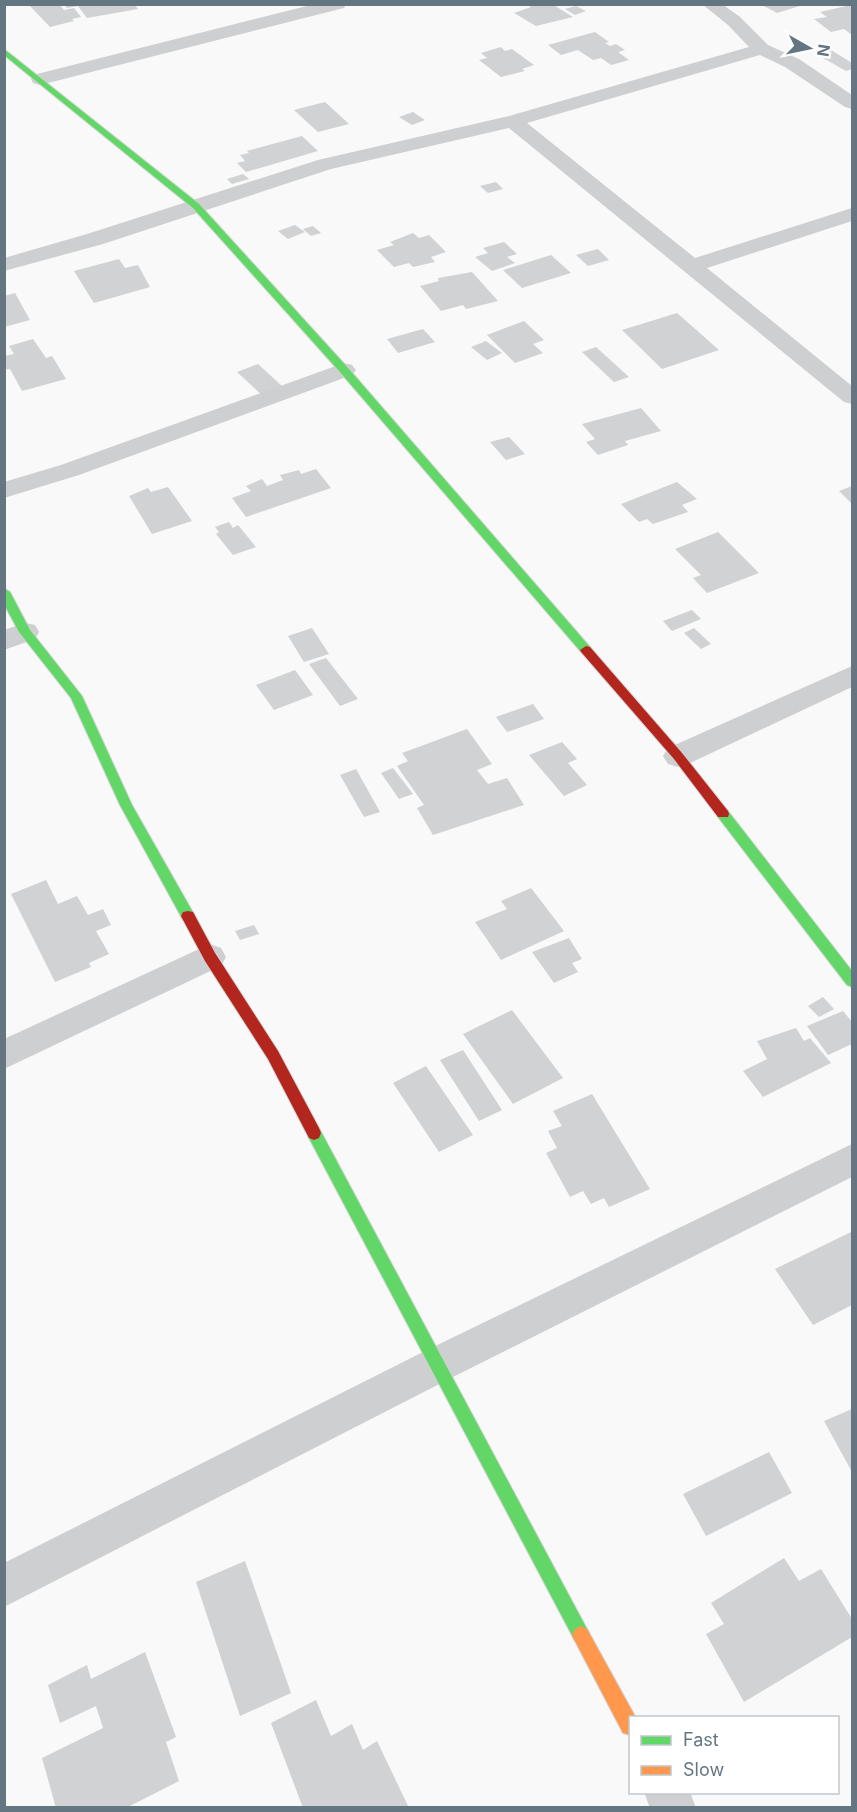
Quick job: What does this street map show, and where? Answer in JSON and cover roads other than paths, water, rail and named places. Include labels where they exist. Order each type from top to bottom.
[{"type":"street","points":[[40,79],[338,4]]},
{"type":"street","points":[[710,4],[734,21],[762,49],[792,63],[852,103]]},
{"type":"street","points":[[4,265],[95,239],[325,164],[513,121],[762,49]]},
{"type":"street","points":[[4,51],[196,206],[344,370],[678,756],[852,981]]},
{"type":"street","points":[[513,121],[852,397]]},
{"type":"street","points":[[692,266],[852,214]]},
{"type":"street","points":[[4,490],[70,470],[344,370]]},
{"type":"street","points":[[4,591],[15,637],[76,696],[126,805],[210,957],[273,1055],[629,1724]]},
{"type":"street","points":[[678,756],[852,676]]},
{"type":"street","points":[[4,1055],[210,957]]},
{"type":"street","points":[[4,1586],[439,1364],[852,1160]]},
{"type":"street","points":[[667,1794],[674,1808]]}]
